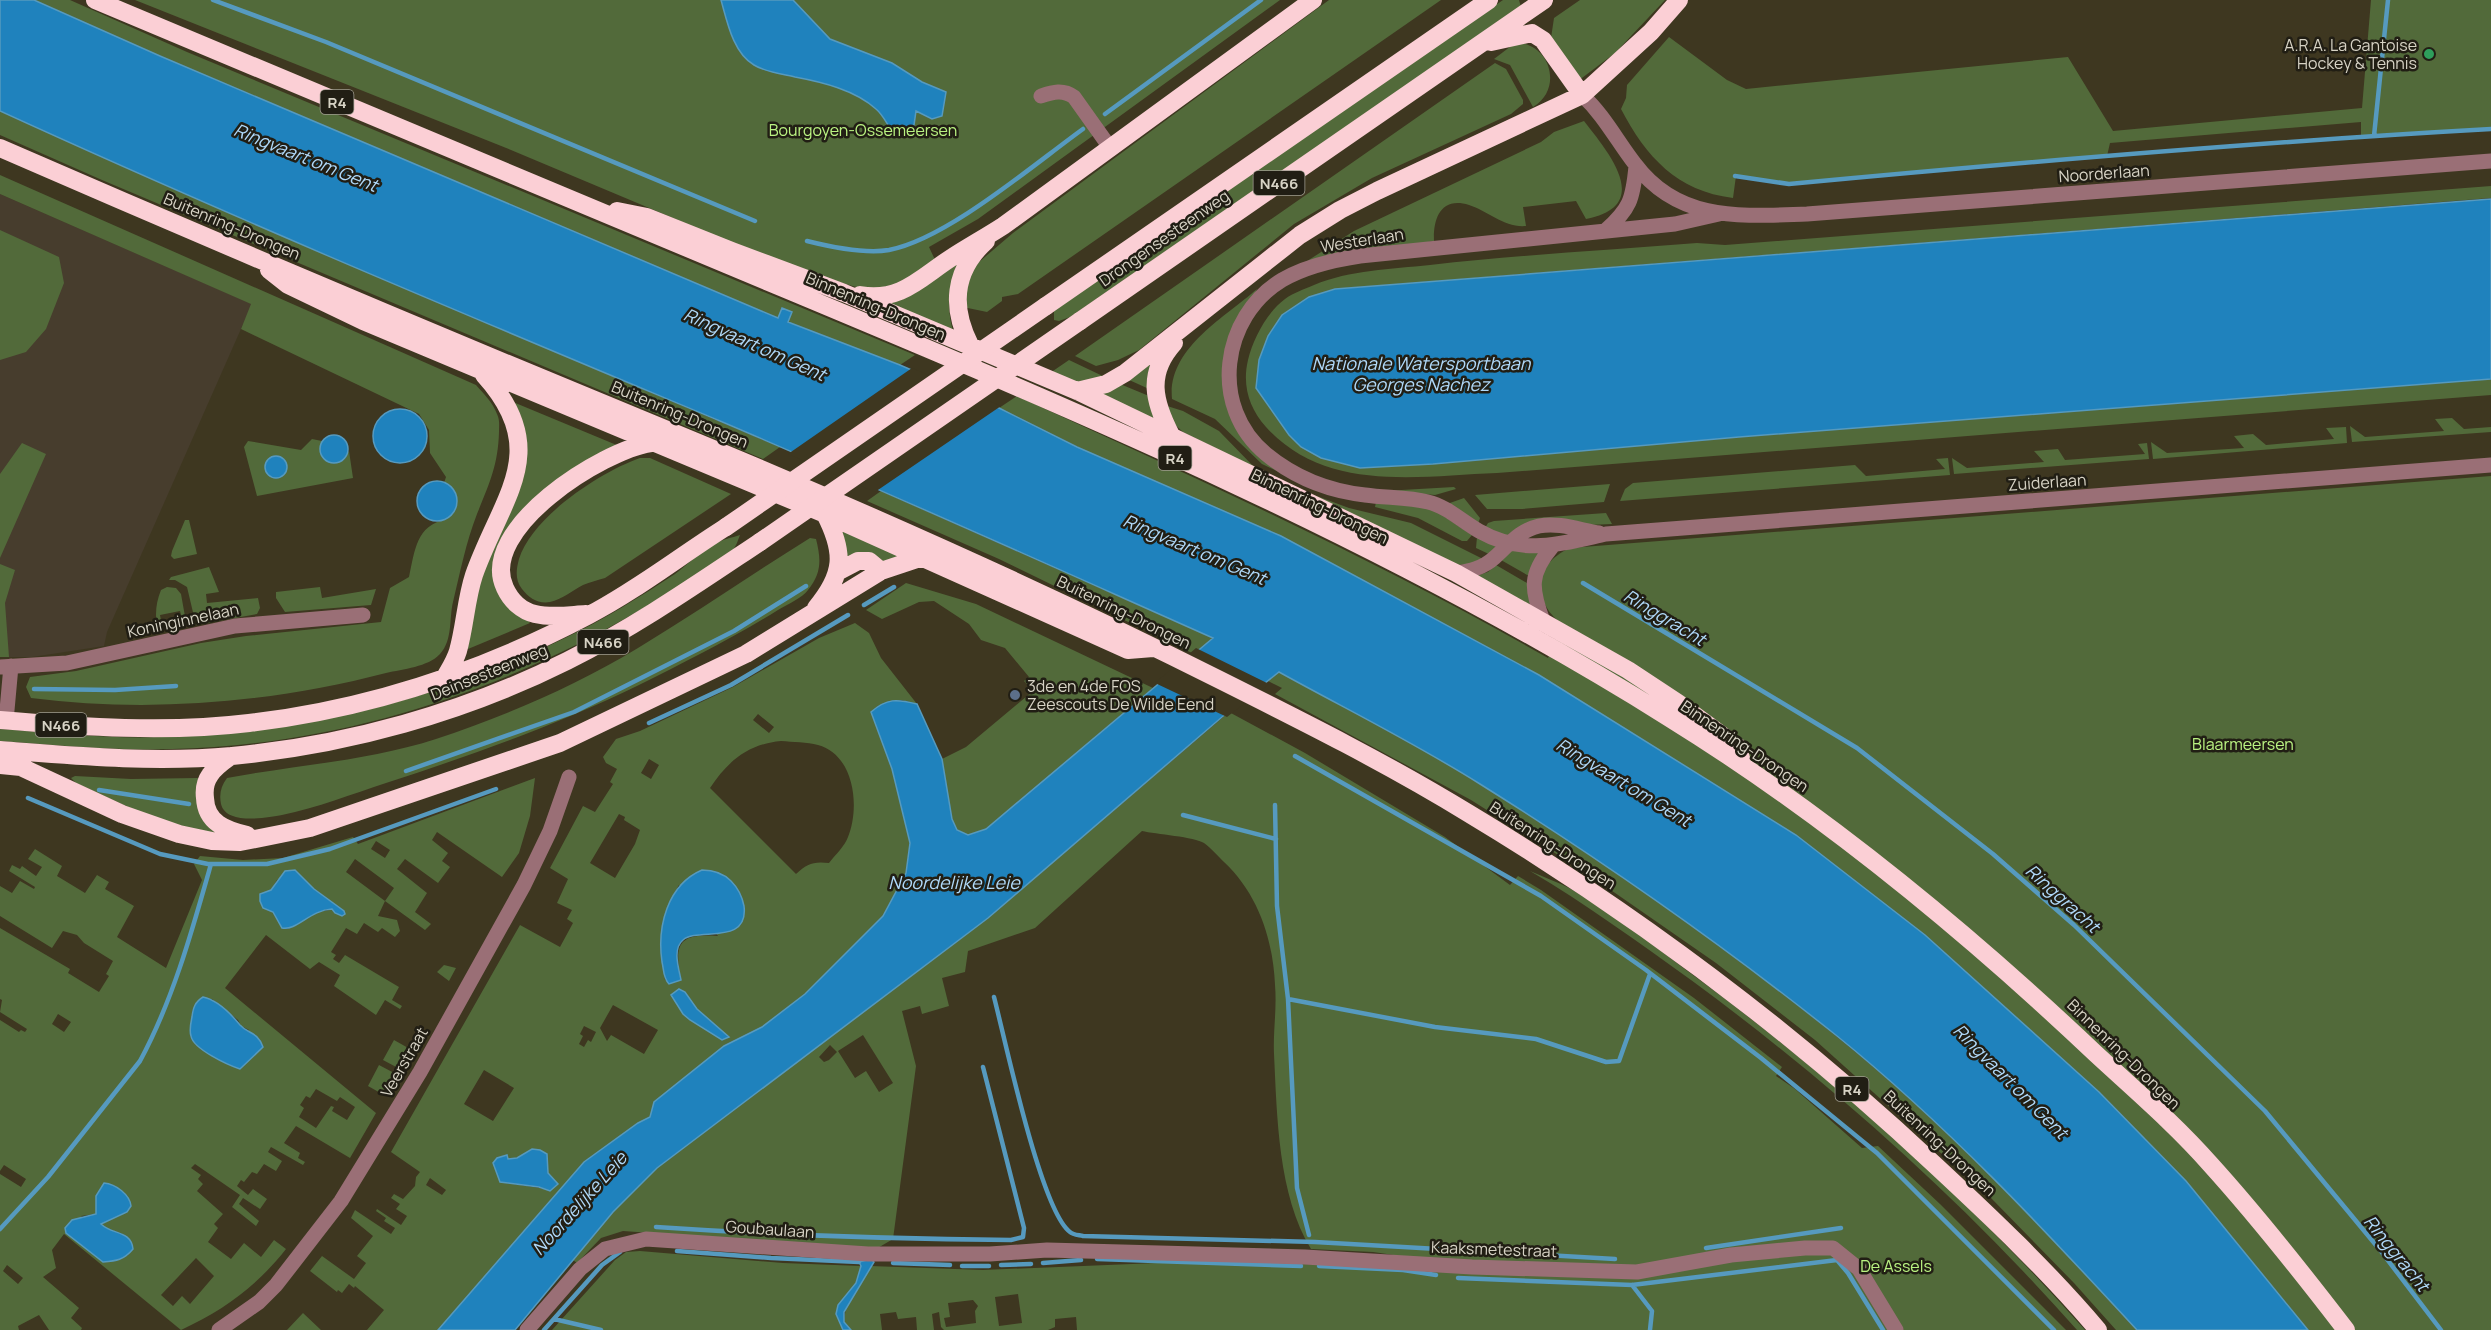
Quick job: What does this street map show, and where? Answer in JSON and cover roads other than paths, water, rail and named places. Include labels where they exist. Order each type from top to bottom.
[{"type":"highway","name":"Binnenring-Drongen","points":[[95,0],[918,344],[1193,465],[1328,530],[1559,651],[1674,720],[1811,814],[1889,873],[2022,983],[2209,1161],[2346,1330]]},
{"type":"highway","points":[[844,293],[876,298],[894,295],[910,287],[952,257],[1003,226],[1313,0]]},
{"type":"highway","name":"Drongensesteenweg","points":[[893,412],[1473,6],[1489,0]]},
{"type":"highway","name":"Drongensesteenweg","points":[[926,427],[1544,0]]},
{"type":"highway","points":[[1077,391],[1094,388],[1118,378],[1300,235],[1340,210],[1377,190],[1582,95],[1651,32],[1679,0]]},
{"type":"highway","points":[[1478,46],[1532,33],[1542,39],[1582,95]]},
{"type":"highway","name":"Buitenring-Drongen","points":[[0,148],[254,257],[712,448],[968,559],[1264,702],[1463,809],[1638,922],[1697,964],[1819,1060],[1884,1117],[1999,1226],[2067,1293],[2098,1330]]},
{"type":"highway","points":[[580,204],[646,217],[844,293],[1077,391],[1171,435],[1456,573],[1629,670],[1738,747],[1743,766]]},
{"type":"highway","points":[[970,345],[958,319],[958,292],[977,249],[1003,226]]},
{"type":"highway","points":[[254,257],[288,285],[363,321],[825,514],[1128,650],[1156,648]]},
{"type":"highway","points":[[1171,435],[1156,401],[1157,370],[1171,346],[1201,315]]},
{"type":"highway","points":[[444,679],[457,653],[474,575],[519,461],[519,440],[510,410],[501,393],[481,371]]},
{"type":"highway","name":"Deinsesteenweg","points":[[3,721],[117,728],[249,723],[350,706],[444,679],[505,656],[625,595],[893,412]]},
{"type":"highway","name":"Deinsesteenweg","points":[[0,750],[116,758],[231,756],[345,739],[432,716],[494,693],[566,662],[605,641],[672,601],[926,427]]},
{"type":"highway","points":[[591,614],[550,616],[533,614],[519,607],[503,585],[501,572],[503,559],[524,519],[551,494],[611,456],[631,447],[651,443]]},
{"type":"highway","points":[[813,611],[828,594],[838,571],[838,544],[825,514]]},
{"type":"highway","points":[[0,765],[21,767],[149,825],[179,834],[212,841],[240,842],[278,836],[310,828],[560,743],[746,654],[881,571],[920,558]]},
{"type":"highway","points":[[838,571],[858,561],[868,561],[881,571]]},
{"type":"highway","points":[[231,756],[209,776],[204,788],[209,815],[227,830],[258,838]]},
{"type":"street","points":[[1041,96],[1057,91],[1067,92],[1074,97],[1111,149]]},
{"type":"street","points":[[1582,95],[1596,108],[1636,166],[1650,181],[1670,196],[1694,209],[1719,214]]},
{"type":"street","name":"Noorderlaan","points":[[1719,214],[1738,216],[1807,214],[2491,161]]},
{"type":"street","points":[[1601,232],[1622,216],[1629,205],[1634,192],[1636,166]]},
{"type":"street","name":"Westerlaan","points":[[1430,502],[1346,493],[1325,486],[1300,476],[1279,463],[1251,439],[1234,408],[1227,375],[1234,344],[1250,311],[1259,299],[1282,280],[1334,260],[1675,224],[1719,214]]},
{"type":"street","name":"Zuiderlaan","points":[[1430,502],[1478,531],[1508,544],[1552,547],[1606,534],[2491,465]]},
{"type":"street","name":"Zuiderlaan","points":[[1456,573],[1481,567],[1527,530],[1540,526],[1554,525],[1606,534]]},
{"type":"street","points":[[1543,621],[1534,598],[1533,582],[1537,570],[1552,547]]},
{"type":"street","name":"Koninginnelaan","points":[[3,721],[6,667],[67,663],[235,626],[363,615]]},
{"type":"street","name":"Veerstraat","points":[[219,1330],[259,1302],[276,1286],[341,1200],[420,1072],[524,885],[550,831],[569,777]]},
{"type":"street","name":"Goubaulaan","points":[[527,1330],[580,1269],[605,1249],[646,1239],[868,1254],[990,1254],[1047,1250]]},
{"type":"street","name":"Kaaksmetestraat","points":[[1047,1250],[1305,1257],[1472,1267],[1637,1272],[1731,1255],[1805,1248],[1833,1248],[1859,1269],[1896,1330]]},
{"type":"water","points":[[0,0],[34,0],[160,56],[778,318],[782,308],[792,312],[788,322],[900,365],[999,408],[1077,447],[1281,536],[1539,675],[1796,835],[1925,935],[2099,1092],[2186,1181],[2308,1330],[2137,1330],[2029,1215],[1955,1141],[1877,1070],[1794,1002],[1662,905],[1526,813],[1431,754],[1279,672],[1222,717],[988,918],[657,1168],[613,1212],[515,1330],[438,1330],[584,1162],[638,1123],[650,1117],[654,1102],[724,1046],[762,1027],[805,994],[883,916],[906,873],[910,843],[892,769],[871,712],[882,704],[892,701],[917,704],[942,759],[952,819],[957,830],[968,835],[986,829],[1213,638],[844,474],[269,230],[0,111]]},
{"type":"water","points":[[721,0],[793,0],[830,39],[892,63],[922,82],[946,92],[942,116],[932,119],[916,111],[914,125],[908,128],[890,128],[868,102],[848,92],[827,84],[754,65],[747,60],[736,45]]},
{"type":"water","name":"Nationale Watersportbaan Georges Nachez","points":[[2491,199],[2491,379],[1360,468],[1321,458],[1301,447],[1289,435],[1256,388],[1259,360],[1268,336],[1282,315],[1309,297],[1335,289]]},
{"type":"water","points":[[400,409],[410,411],[419,417],[425,426],[427,436],[425,446],[419,455],[410,461],[400,463],[390,461],[381,455],[375,446],[373,436],[375,426],[381,417],[390,411]]},
{"type":"water","points":[[334,435],[344,439],[348,449],[344,459],[334,463],[324,459],[320,449],[324,439]]},
{"type":"water","points":[[276,456],[284,459],[287,467],[284,475],[276,478],[268,475],[265,467],[268,459]]},
{"type":"water","points":[[437,481],[451,487],[457,501],[451,515],[437,521],[423,515],[417,501],[423,487]]},
{"type":"water","points":[[295,870],[345,914],[342,916],[332,909],[324,910],[293,926],[282,928],[273,912],[263,908],[260,894],[271,890],[285,871]]},
{"type":"water","points":[[702,870],[721,874],[734,884],[744,906],[743,918],[739,926],[731,931],[690,936],[683,940],[677,954],[681,980],[669,984],[662,962],[663,921],[673,896],[680,886]]},
{"type":"water","points":[[679,989],[685,992],[697,1009],[729,1037],[722,1040],[683,1014],[671,995]]},
{"type":"water","points":[[203,997],[224,1008],[243,1028],[255,1035],[261,1042],[263,1047],[240,1069],[212,1056],[193,1041],[190,1031],[193,1011],[196,1003]]},
{"type":"water","points":[[532,1149],[547,1154],[548,1173],[558,1184],[550,1191],[539,1187],[500,1182],[493,1163],[497,1158],[507,1155],[508,1159],[517,1158]]},
{"type":"water","points":[[104,1183],[113,1185],[122,1191],[131,1206],[127,1212],[101,1224],[129,1239],[133,1249],[120,1259],[103,1262],[66,1233],[65,1228],[72,1220],[96,1214],[96,1196]]},
{"type":"water","points":[[871,1259],[874,1262],[844,1312],[844,1322],[851,1330],[843,1330],[836,1314],[838,1305],[856,1283],[861,1266],[859,1262]]},
{"type":"waterway","points":[[213,0],[326,42],[755,221]]},
{"type":"waterway","points":[[1105,114],[1261,0]]},
{"type":"waterway","points":[[2374,136],[2388,0]]},
{"type":"waterway","points":[[807,241],[837,248],[869,251],[889,250],[912,243],[937,232],[989,199],[1083,129]]},
{"type":"waterway","points":[[1735,176],[1789,184],[2140,153],[2491,129]]},
{"type":"waterway","name":"Ringgracht","points":[[1583,583],[1857,748],[1993,854],[2074,925],[2265,1111],[2380,1250],[2441,1330]]},
{"type":"waterway","points":[[406,771],[574,712],[734,631],[806,586]]},
{"type":"waterway","points":[[864,605],[894,587]]},
{"type":"waterway","points":[[649,723],[731,685],[848,615]]},
{"type":"waterway","points":[[34,689],[115,690],[176,686]]},
{"type":"waterway","points":[[1295,756],[1541,896],[1646,970],[1761,1058],[1877,1153],[2054,1330]]},
{"type":"waterway","points":[[28,798],[160,854],[208,864],[267,864],[330,849],[496,789]]},
{"type":"waterway","points":[[99,790],[189,804]]},
{"type":"waterway","points":[[1275,805],[1277,906],[1288,999],[1435,1027],[1536,1039],[1606,1062],[1619,1061],[1650,974]]},
{"type":"waterway","points":[[1183,815],[1276,839]]},
{"type":"waterway","points":[[0,1229],[48,1177],[140,1061],[172,990],[211,864]]},
{"type":"waterway","points":[[994,997],[1036,1159],[1059,1218],[1073,1234],[1315,1242],[1615,1259]]},
{"type":"waterway","points":[[1288,999],[1297,1188],[1309,1235]]},
{"type":"waterway","points":[[656,1227],[878,1238],[1011,1240],[1023,1237],[1024,1228],[983,1067]]},
{"type":"waterway","points":[[1706,1248],[1841,1228]]},
{"type":"waterway","points":[[677,1251],[859,1262]]},
{"type":"waterway","points":[[544,1330],[602,1265],[620,1252]]},
{"type":"waterway","points":[[1097,1259],[1301,1266]]},
{"type":"waterway","points":[[1043,1263],[1081,1260]]},
{"type":"waterway","points":[[1458,1278],[1632,1285],[1837,1260],[1848,1273],[1883,1330]]},
{"type":"waterway","points":[[893,1263],[950,1265]]},
{"type":"waterway","points":[[1001,1265],[1031,1264]]},
{"type":"waterway","points":[[962,1266],[989,1266]]},
{"type":"waterway","points":[[1319,1266],[1403,1270],[1436,1275]]},
{"type":"waterway","points":[[1632,1285],[1652,1311],[1650,1330]]},
{"type":"waterway","points":[[554,1319],[601,1330]]},
{"type":"place","name":"A.R.A. La Gantoise Hockey & Tennis","points":[[2429,54]]},
{"type":"place","name":"3de en 4de FOS Zeescouts De Wilde Eend","points":[[1015,695]]},
{"type":"park label","name":"Bourgoyen-Ossemeersen","points":[[863,130]]},
{"type":"park label","name":"Blaarmeersen","points":[[2243,744]]},
{"type":"park label","name":"De Assels","points":[[1896,1266]]},
{"type":"water label","name":"Ringvaart om Gent","points":[[306,157]]},
{"type":"water label","name":"Ringvaart om Gent","points":[[755,344]]},
{"type":"water label","name":"Ringvaart om Gent","points":[[1195,549]]},
{"type":"water label","name":"Ringvaart om Gent","points":[[1624,782]]},
{"type":"water label","name":"Noordelijke Leie","points":[[954,882]]},
{"type":"water label","name":"Ringvaart om Gent","points":[[2011,1081]]},
{"type":"water label","name":"Noordelijke Leie","points":[[579,1203]]}]
